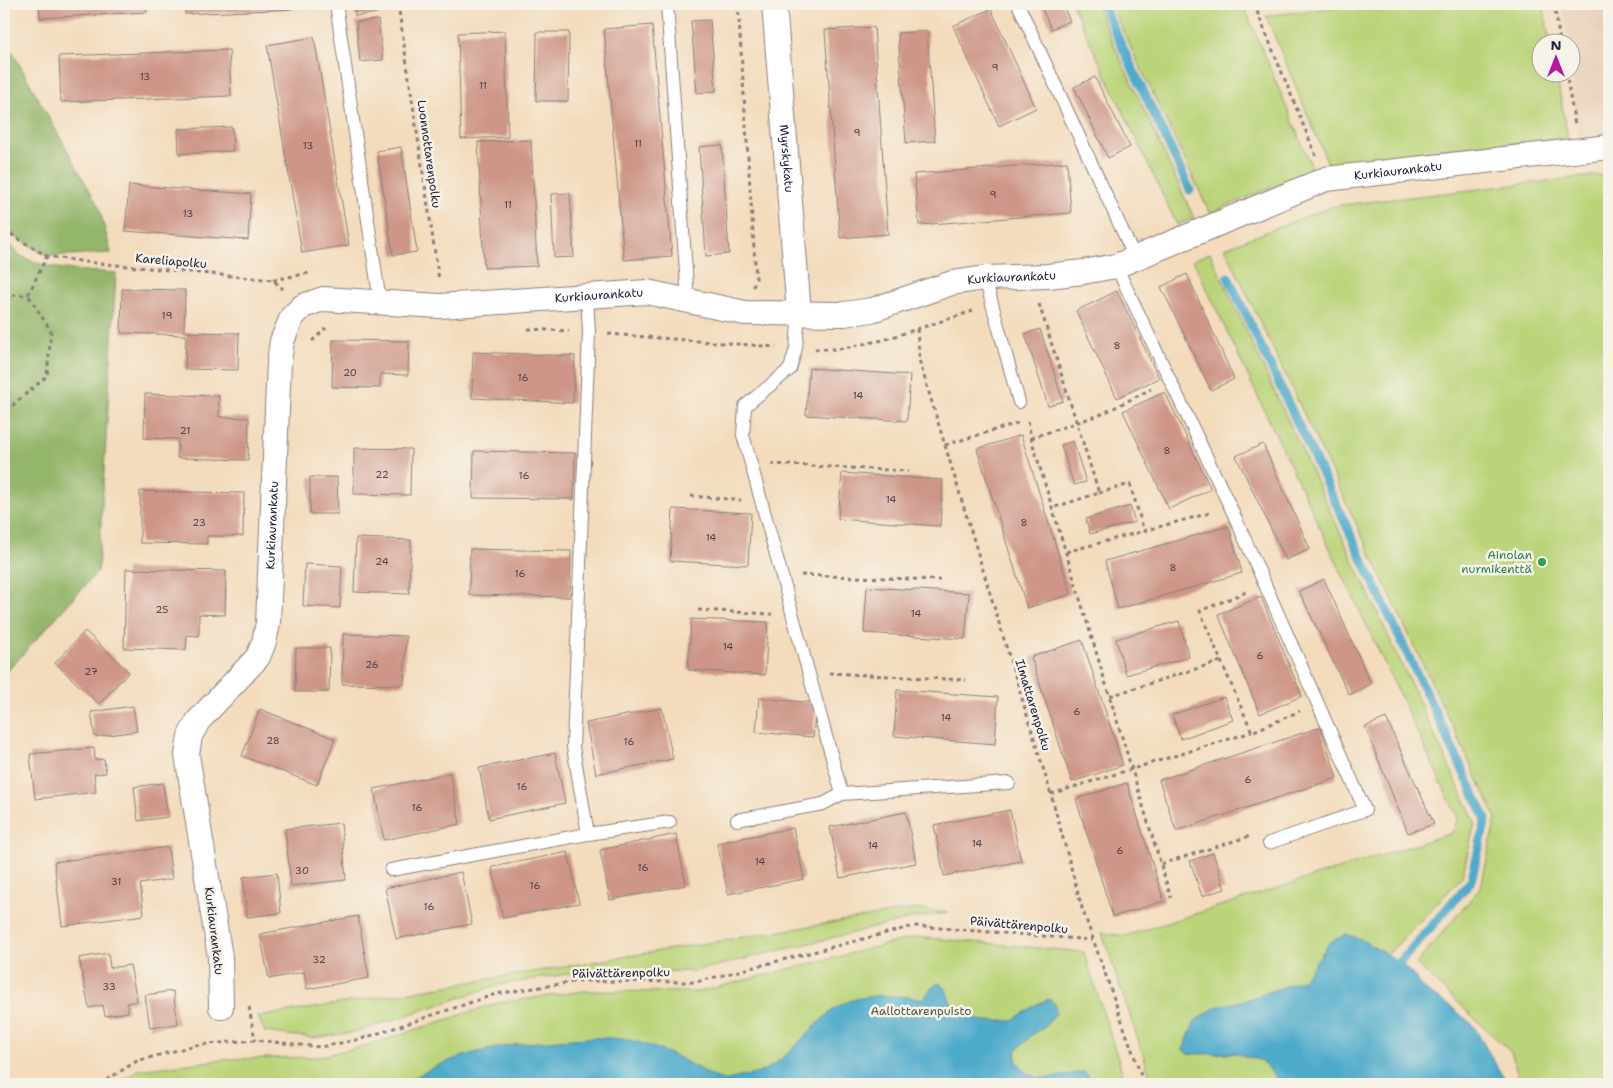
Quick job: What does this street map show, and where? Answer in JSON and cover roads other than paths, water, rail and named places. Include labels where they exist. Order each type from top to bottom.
[{"type":"street","name":"Myrskykatu","points":[[774,4],[799,313]]},
{"type":"street","name":"Kurkiaurankatu","points":[[221,1007],[220,956],[188,755],[190,736],[198,721],[258,658],[264,642],[268,623],[279,362],[282,341],[292,317],[303,306],[323,299],[440,306],[647,292],[745,313],[844,314],[872,310],[952,283],[985,278],[1048,276],[1083,272],[1126,262],[1326,179],[1609,146]]},
{"type":"lane","points":[[336,4],[380,302]]},
{"type":"lane","points":[[667,4],[688,300]]},
{"type":"lane","points":[[1018,4],[1126,262],[1169,379],[1230,507],[1365,810],[1269,843]]},
{"type":"lane","points":[[985,278],[1019,402]]},
{"type":"lane","points":[[587,295],[589,332],[572,747],[588,834]]},
{"type":"lane","points":[[799,313],[796,348],[790,369],[745,406],[743,435],[842,794]]},
{"type":"lane","points":[[737,820],[823,804],[842,794],[1009,782]]},
{"type":"lane","points":[[391,870],[588,834],[670,822]]},
{"type":"water","points":[[1346,934],[1360,939],[1400,962],[1425,990],[1451,1007],[1473,1025],[1507,1084],[1281,1084],[1262,1061],[1235,1053],[1189,1054],[1183,1050],[1195,1021],[1216,1007],[1246,1000],[1303,980],[1329,943]]},
{"type":"water","points":[[938,983],[945,987],[956,1012],[983,1021],[1011,1021],[1037,1004],[1049,999],[1055,1004],[1056,1013],[1045,1027],[1033,1034],[1017,1050],[1016,1059],[1024,1071],[1034,1077],[1048,1078],[1083,1072],[1088,1075],[1089,1084],[405,1084],[441,1064],[479,1052],[518,1044],[580,1038],[631,1040],[677,1057],[719,1079],[728,1080],[756,1074],[769,1068],[839,1006],[858,998],[881,996],[903,996],[924,999],[931,988]]},
{"type":"waterway","points":[[1102,4],[1190,190]]},
{"type":"waterway","points":[[1228,277],[1486,819],[1471,881],[1400,962]]},
{"type":"place","name":"Ainolan nurmikenttä","points":[[1542,562]]},
{"type":"park label","name":"Aallottarenpuisto","points":[[921,1011]]}]
